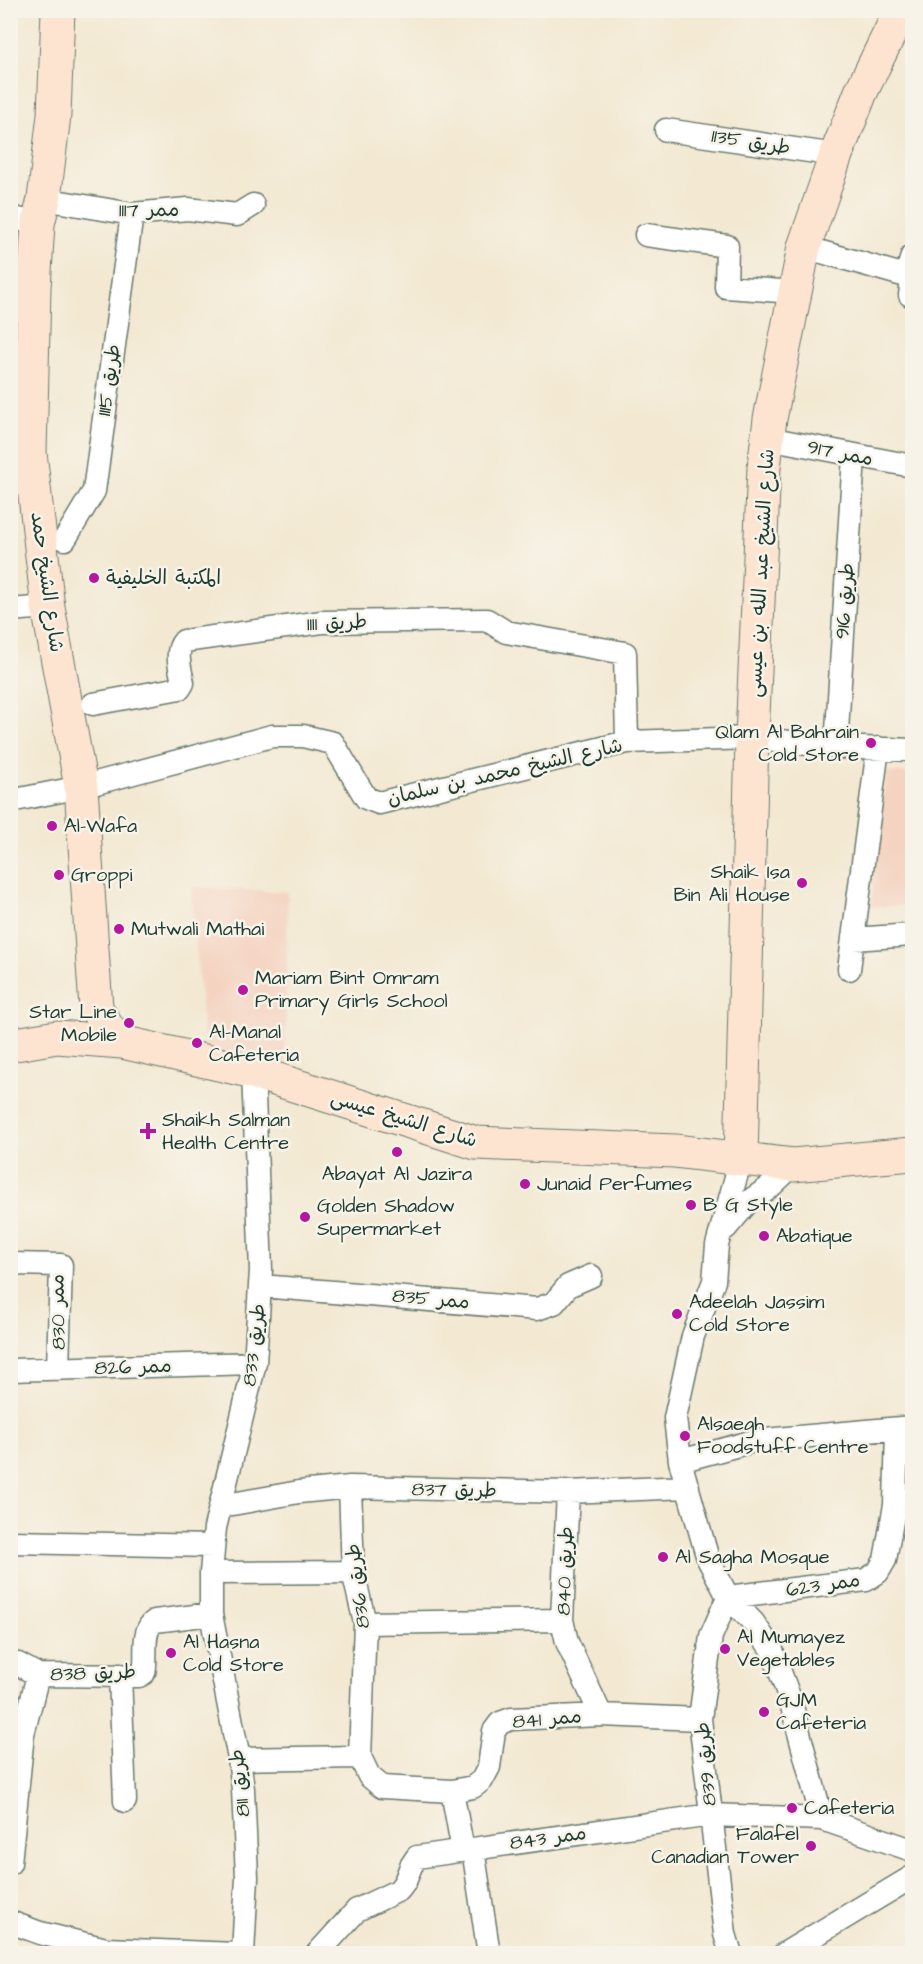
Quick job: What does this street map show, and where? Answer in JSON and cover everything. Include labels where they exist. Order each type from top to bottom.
[{"type":"street","name":"شارع الشيخ حمد","points":[[58,10],[54,115],[31,213],[34,288],[20,451],[81,787],[96,1008]]},
{"type":"street","name":"شارع الشيخ عبد الله بن عيسى","points":[[741,1159],[752,738],[764,467],[770,419],[804,247],[861,92],[901,10]]},
{"type":"street","name":"طريق 1135","points":[[666,129],[836,155]]},
{"type":"street","name":"ممر 1117","points":[[31,213],[132,214],[188,209],[237,214],[253,206]]},
{"type":"street","name":"طريق 1115","points":[[65,539],[94,491],[132,214]]},
{"type":"street","points":[[646,235],[727,246],[726,287],[794,292]]},
{"type":"street","points":[[804,247],[910,276]]},
{"type":"street","name":"ممر 917","points":[[768,438],[912,466]]},
{"type":"street","name":"طريق 916","points":[[836,747],[854,456]]},
{"type":"street","points":[[10,610],[48,607]]},
{"type":"street","name":"طريق 1111","points":[[93,704],[180,688],[183,683],[178,652],[179,646],[184,641],[322,622],[487,620],[506,632],[626,653],[627,742]]},
{"type":"street","name":"شارع الشيخ محمد بن سلمان","points":[[10,801],[81,787],[272,736],[303,736],[333,743],[366,798],[379,803],[627,742],[752,738]]},
{"type":"street","points":[[752,738],[836,747],[912,750]]},
{"type":"street","points":[[849,969],[878,748]]},
{"type":"street","points":[[852,939],[912,935]]},
{"type":"street","points":[[57,1037],[88,1018],[96,1008],[107,1027],[122,1042]]},
{"type":"street","name":"شارع الشيخ عيسى","points":[[10,1045],[57,1037],[122,1042],[253,1072],[476,1143],[675,1151],[793,1165],[912,1154]]},
{"type":"street","name":"طريق 833","points":[[211,1614],[211,1574],[215,1528],[255,1363],[261,1286],[253,1072]]},
{"type":"street","points":[[741,1159],[717,1245],[714,1281],[693,1336],[675,1418],[680,1461],[708,1558],[728,1597],[753,1622],[772,1650],[790,1699],[822,1819]]},
{"type":"street","points":[[717,1245],[729,1222],[748,1202],[771,1186],[793,1165]]},
{"type":"street","name":"ممر 830","points":[[10,1264],[61,1265],[58,1369]]},
{"type":"street","name":"ممر 835","points":[[261,1286],[537,1309],[554,1303],[568,1286],[591,1276]]},
{"type":"street","name":"ممر 826","points":[[10,1370],[255,1363]]},
{"type":"street","points":[[680,1461],[754,1441],[905,1428]]},
{"type":"street","name":"ممر 623","points":[[728,1597],[866,1580],[878,1572],[885,1560],[905,1428]]},
{"type":"street","name":"طريق 837","points":[[221,1506],[299,1492],[350,1487],[568,1492],[688,1486]]},
{"type":"street","name":"طريق 836","points":[[350,1487],[353,1572],[365,1623],[360,1757]]},
{"type":"street","name":"طريق 840","points":[[568,1492],[562,1620],[567,1642],[601,1715]]},
{"type":"street","points":[[10,1542],[213,1546]]},
{"type":"street","points":[[211,1574],[353,1572]]},
{"type":"street","name":"طريق 839","points":[[728,1597],[711,1636],[700,1719],[728,1944]]},
{"type":"street","name":"طريق 838","points":[[38,1675],[139,1676],[144,1673],[146,1666],[147,1630],[150,1624],[155,1621],[211,1614]]},
{"type":"street","name":"طريق 811","points":[[211,1614],[243,1789],[247,1877],[243,1953]]},
{"type":"street","points":[[365,1623],[562,1620]]},
{"type":"street","points":[[10,1663],[18,1664],[38,1675],[23,1734],[10,1863]]},
{"type":"street","points":[[120,1675],[125,1800]]},
{"type":"street","name":"ممر 841","points":[[360,1757],[369,1776],[382,1787],[452,1791],[473,1787],[482,1780],[489,1767],[494,1731],[500,1724],[511,1719],[601,1715],[700,1719]]},
{"type":"street","points":[[239,1759],[360,1757]]},
{"type":"street","points":[[452,1791],[468,1850],[489,1953]]},
{"type":"street","name":"ممر 843","points":[[317,1953],[357,1910],[399,1890],[417,1857],[711,1815],[822,1819],[912,1850]]},
{"type":"street","points":[[784,1953],[912,1877]]},
{"type":"street","points":[[10,1922],[40,1933],[106,1951],[237,1953]]},
{"type":"shaded area","points":[[886,772],[912,773],[912,905],[871,907]]},
{"type":"shaded area","name":"Mariam Bint Omram Primary Girls School","points":[[191,887],[288,892],[285,1067],[205,1052]]},
{"type":"place","name":"المكتبة الخليفية","points":[[94,578]]},
{"type":"place","name":"Qlam Al Bahrain Cold Store","points":[[871,743]]},
{"type":"place","name":"Al-Wafa","points":[[52,826]]},
{"type":"place","name":"Groppi","points":[[59,875]]},
{"type":"place","name":"Shaik Isa Bin Ali House","points":[[802,883]]},
{"type":"place","name":"Mutwali Mathai","points":[[119,929]]},
{"type":"place","name":"Mariam Bint Omram Primary Girls School","points":[[243,990]]},
{"type":"place","name":"Star Line Mobile","points":[[129,1023]]},
{"type":"place","name":"Al-Manal Cafeteria","points":[[197,1043]]},
{"type":"place","name":"Shaikh Salman Health Centre","points":[[148,1131]]},
{"type":"place","name":"Abayat Al Jazira","points":[[397,1152]]},
{"type":"place","name":"Junaid Perfumes","points":[[525,1184]]},
{"type":"place","name":"B G Style","points":[[691,1205]]},
{"type":"place","name":"Golden Shadow Supermarket","points":[[305,1217]]},
{"type":"place","name":"Abatique","points":[[764,1236]]},
{"type":"place","name":"Adeelah Jassim Cold Store","points":[[677,1314]]},
{"type":"place","name":"Alsaegh Foodstuff Centre","points":[[685,1436]]},
{"type":"place","name":"Al Sagha Mosque","points":[[663,1557]]},
{"type":"place","name":"Al Mumayez Vegetables","points":[[725,1649]]},
{"type":"place","name":"Al Hasna Cold Store","points":[[171,1653]]},
{"type":"place","name":"GJM Cafeteria","points":[[764,1712]]},
{"type":"place","name":"Cafeteria","points":[[792,1808]]},
{"type":"place","name":"Falafel Canadian Tower","points":[[811,1846]]}]
